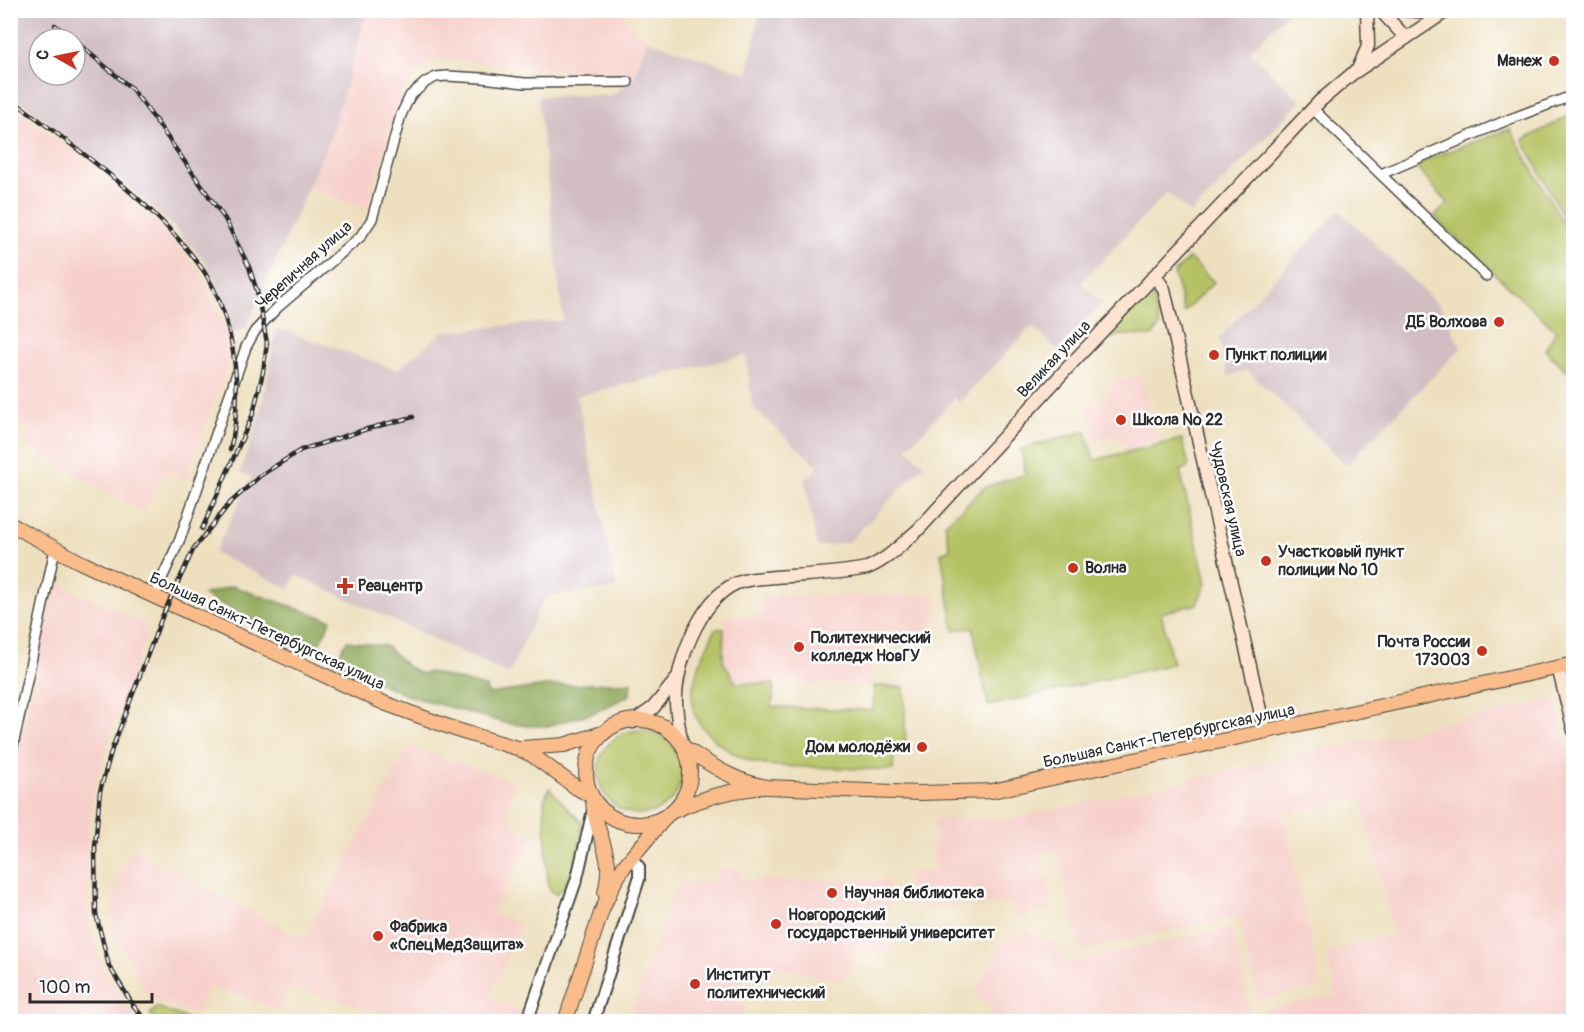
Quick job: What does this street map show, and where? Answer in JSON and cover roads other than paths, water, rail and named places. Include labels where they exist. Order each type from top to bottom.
[{"type":"main road","points":[[1352,74],[1362,63],[1368,46],[1367,10]]},
{"type":"main road","points":[[1380,10],[1406,38]]},
{"type":"main road","points":[[1403,10],[1447,11]]},
{"type":"main road","name":"Великая улица","points":[[678,676],[702,616],[713,601],[728,588],[747,580],[867,568],[878,564],[895,551],[918,530],[1313,109],[1352,74],[1447,11]]},
{"type":"main road","name":"Чудовская улица","points":[[1155,275],[1164,289],[1264,732]]},
{"type":"main road","name":"Большая Санкт-Петербургская улица","points":[[10,524],[55,549],[384,703],[460,731],[517,748],[542,761],[592,802]]},
{"type":"main road","name":"Большая Санкт-Петербургская улица","points":[[669,813],[713,795],[767,787],[919,793],[993,791],[1574,664]]},
{"type":"main road","points":[[1558,667],[1574,731]]},
{"type":"main road","points":[[603,910],[608,866],[586,774],[587,762],[595,744],[608,732],[633,722],[658,703],[678,676]]},
{"type":"main road","points":[[565,1022],[603,910],[620,873],[631,857],[684,797],[691,778],[691,767],[683,746],[676,714],[678,676]]},
{"type":"main road","points":[[633,722],[646,721],[665,727],[683,746]]},
{"type":"main road","name":"Большая Санкт-Петербургская улица","points":[[517,748],[564,745],[608,732]]},
{"type":"main road","name":"Большая Санкт-Петербургская улица","points":[[683,746],[729,775],[747,783],[767,787]]},
{"type":"main road","points":[[592,802],[608,814],[626,822],[645,823],[669,813]]},
{"type":"street","name":"Черепичная улица","points":[[154,596],[180,538],[246,347],[255,332],[277,308],[360,237],[372,219],[401,115],[416,88],[436,77],[447,76],[525,83],[628,82]]},
{"type":"street","points":[[1381,174],[1505,121],[1574,95]]},
{"type":"street","points":[[1313,109],[1486,276]]},
{"type":"street","points":[[10,760],[55,549]]},
{"type":"street","points":[[527,1022],[580,870],[592,802]]},
{"type":"street","points":[[593,1022],[639,879],[639,867],[631,857]]},
{"type":"railway","points":[[87,51],[131,88],[156,121],[225,219],[249,267],[257,291],[267,343],[263,372],[253,414],[202,529]]},
{"type":"railway","points":[[10,98],[110,174],[157,216],[198,263],[210,282],[228,328],[236,378],[234,428],[230,450]]},
{"type":"railway","points":[[147,1022],[133,1005],[109,966],[96,914],[95,847],[100,791],[112,749],[162,617],[194,548],[230,503],[261,475],[301,450],[413,417]]},
{"type":"place","name":"Манеж","points":[[1554,61]]},
{"type":"place","name":"ДБ Волхова","points":[[1499,322]]},
{"type":"place","name":"Пункт полиции","points":[[1214,355]]},
{"type":"place","name":"Школа № 22","points":[[1121,420]]},
{"type":"place","name":"Участковый пункт полиции № 10","points":[[1266,561]]},
{"type":"place","name":"Волна","points":[[1073,568]]},
{"type":"place","name":"Реацентр","points":[[345,586]]},
{"type":"place","name":"Политехнический колледж НовГУ","points":[[799,647]]},
{"type":"place","name":"Почта России 173003","points":[[1482,651]]},
{"type":"place","name":"Дом молодёжи","points":[[922,747]]},
{"type":"place","name":"Научная библиотека","points":[[832,893]]},
{"type":"place","name":"Новгородский государственный университет","points":[[776,924]]},
{"type":"place","name":"Фабрика «СпецМедЗащита»","points":[[378,936]]},
{"type":"place","name":"Институт политехнический","points":[[695,984]]}]
